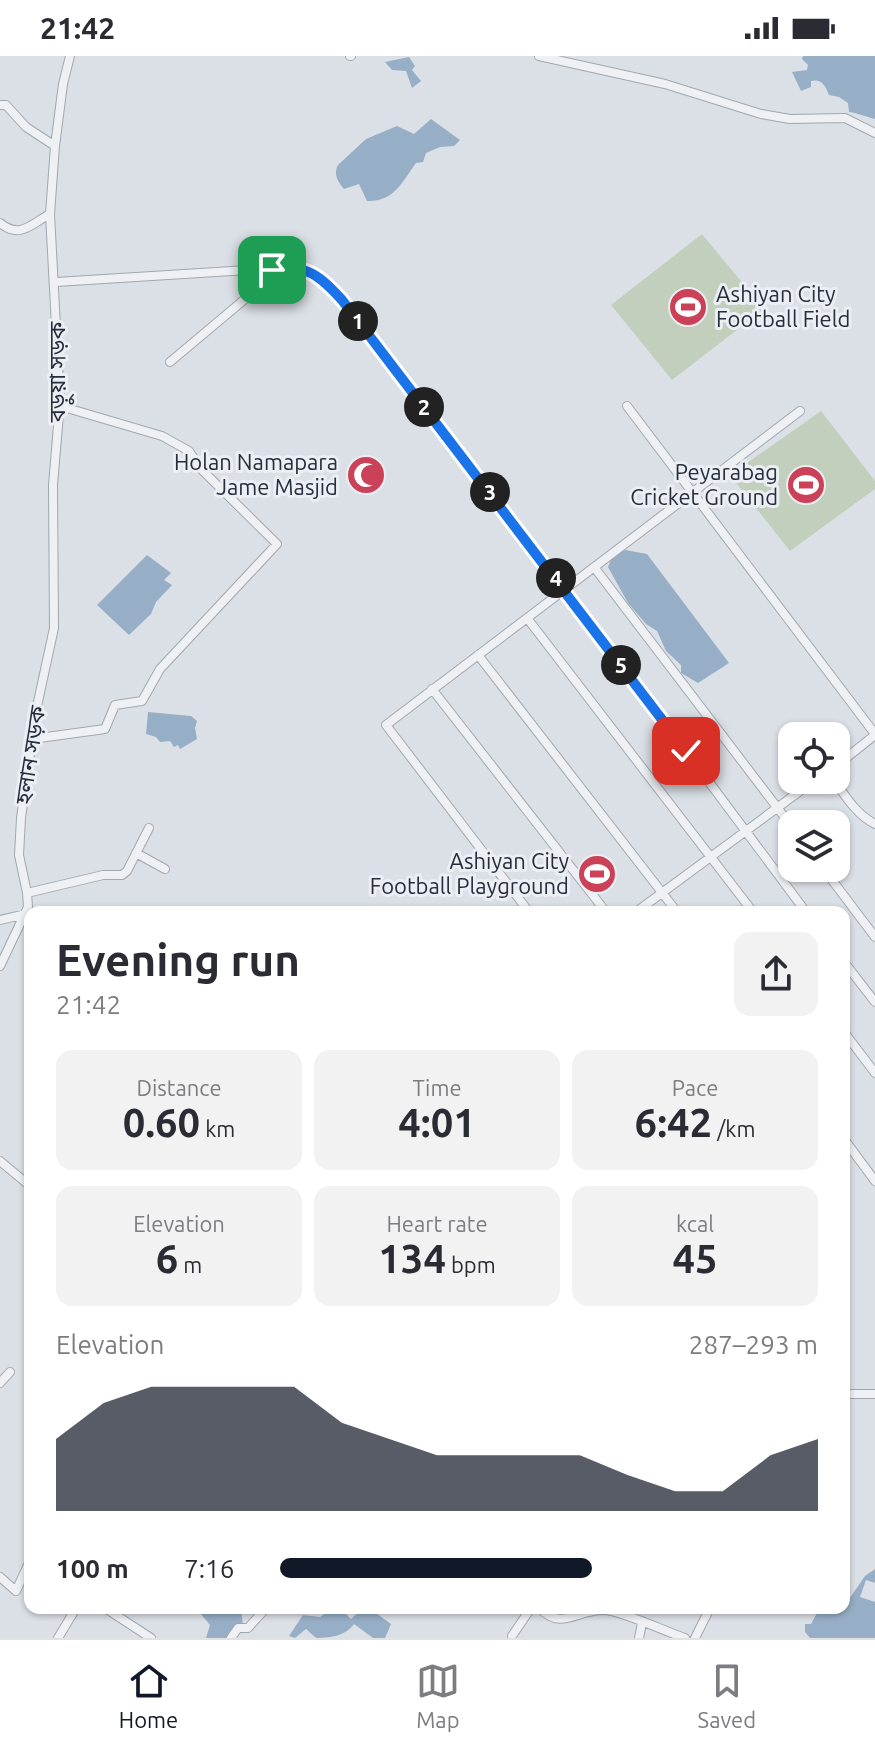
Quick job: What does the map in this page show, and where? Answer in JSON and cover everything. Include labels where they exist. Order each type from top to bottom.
[{"type":"street","name":"বড়ুয়া সড়ক","points":[[56,586],[53,485],[60,406],[56,282],[50,214],[55,146],[70,56]]},
{"type":"street","points":[[539,56],[665,84],[761,114],[790,119],[845,118],[875,133]]},
{"type":"street","points":[[0,105],[6,105],[26,127],[55,146]]},
{"type":"street","points":[[0,223],[12,231],[18,231],[50,214]]},
{"type":"street","points":[[170,362],[282,268]]},
{"type":"street","points":[[56,282],[282,268],[307,270],[342,300],[565,589],[802,906]]},
{"type":"street","points":[[32,739],[105,729],[115,705],[142,701],[160,669],[277,544],[179,443],[60,406]]},
{"type":"street","points":[[627,406],[875,734],[850,755]]},
{"type":"street","points":[[524,906],[386,725],[800,411]]},
{"type":"street","points":[[594,567],[777,808]]},
{"type":"street","name":"হলান সড়ক","points":[[26,906],[27,893],[18,847],[36,711],[54,628],[56,586]]},
{"type":"street","points":[[527,618],[749,906]]},
{"type":"street","points":[[478,655],[673,906]]},
{"type":"street","points":[[432,689],[601,906]]},
{"type":"street","points":[[645,906],[796,794]]},
{"type":"street","points":[[844,794],[863,818],[875,824]]},
{"type":"street","points":[[27,893],[103,875],[122,875],[149,828]]},
{"type":"street","points":[[136,853],[165,869]]},
{"type":"street","points":[[834,882],[875,937]]},
{"type":"street","points":[[0,920],[24,914]]},
{"type":"street","name":"হলান সড়ক","points":[[0,966],[24,929]]},
{"type":"street","points":[[850,970],[875,1002]]},
{"type":"street","points":[[850,1040],[875,1073]]},
{"type":"street","points":[[850,1147],[875,1181]]},
{"type":"street","points":[[0,1161],[24,1181]]},
{"type":"street","points":[[0,1383],[10,1372]]},
{"type":"street","points":[[850,1394],[875,1394]]},
{"type":"street","points":[[0,1577],[16,1591],[24,1576]]},
{"type":"street","points":[[58,1638],[72,1614]]},
{"type":"street","points":[[112,1614],[138,1635],[151,1638]]},
{"type":"street","points":[[231,1638],[238,1628],[248,1628],[261,1614]]},
{"type":"street","points":[[502,1638],[513,1637],[527,1614]]},
{"type":"street","points":[[545,1614],[556,1620],[580,1614]]},
{"type":"street","points":[[624,1614],[685,1638]]},
{"type":"street","points":[[695,1638],[707,1614]]},
{"type":"street","points":[[639,1638],[642,1623]]},
{"type":"green space","name":"Ashiyan City Football Field","points":[[702,234],[764,309],[672,380],[611,305]]},
{"type":"green space","name":"Peyarabag Cricket Ground","points":[[821,411],[875,481],[875,489],[790,551],[730,475]]},
{"type":"green space","name":"Ashiyan City Football Playground","points":[[596,854],[616,880],[598,894],[579,868]]},
{"type":"water","points":[[803,56],[875,56],[875,119],[849,112],[848,103],[829,95],[821,82],[811,81],[811,87],[801,91],[792,72],[807,70]]},
{"type":"water","points":[[409,57],[415,66],[412,70],[421,81],[412,88],[406,71],[392,70],[385,62]]},
{"type":"water","points":[[431,119],[460,140],[454,146],[440,147],[426,153],[423,162],[416,163],[391,194],[367,201],[359,184],[344,189],[338,181],[338,165],[366,139],[397,126],[414,134]]},
{"type":"water","points":[[625,550],[647,554],[729,663],[698,683],[681,673],[681,665],[666,651],[657,631],[646,624],[628,603],[608,567],[612,557]]},
{"type":"water","points":[[147,555],[171,573],[164,580],[172,585],[156,602],[151,614],[129,635],[97,605]]},
{"type":"water","points":[[148,712],[191,716],[197,721],[197,739],[180,749],[170,741],[160,742],[146,734]]},
{"type":"water","points":[[875,1569],[875,1583],[866,1580],[860,1597],[875,1602],[875,1638],[810,1638],[805,1632],[805,1624],[811,1624],[816,1614],[850,1614],[850,1598],[865,1576]]},
{"type":"water","points":[[201,1614],[242,1614],[243,1626],[235,1626],[226,1638],[206,1638],[210,1625]]},
{"type":"water","points":[[346,1614],[351,1619],[356,1614],[377,1614],[391,1624],[385,1638],[373,1638],[354,1624],[347,1631],[333,1636],[317,1638],[306,1629],[295,1638],[289,1636],[303,1615]]},
{"type":"place","name":"Ashiyan City Football Field","points":[[688,307]]},
{"type":"place","name":"Holan Namapara Jame Masjid","points":[[366,475]]},
{"type":"place","name":"Peyarabag Cricket Ground","points":[[806,485]]},
{"type":"place","name":"Ashiyan City Football Playground","points":[[597,874]]},
{"type":"route","points":[[272,270],[307,270],[316,274],[342,300],[686,751]]}]
